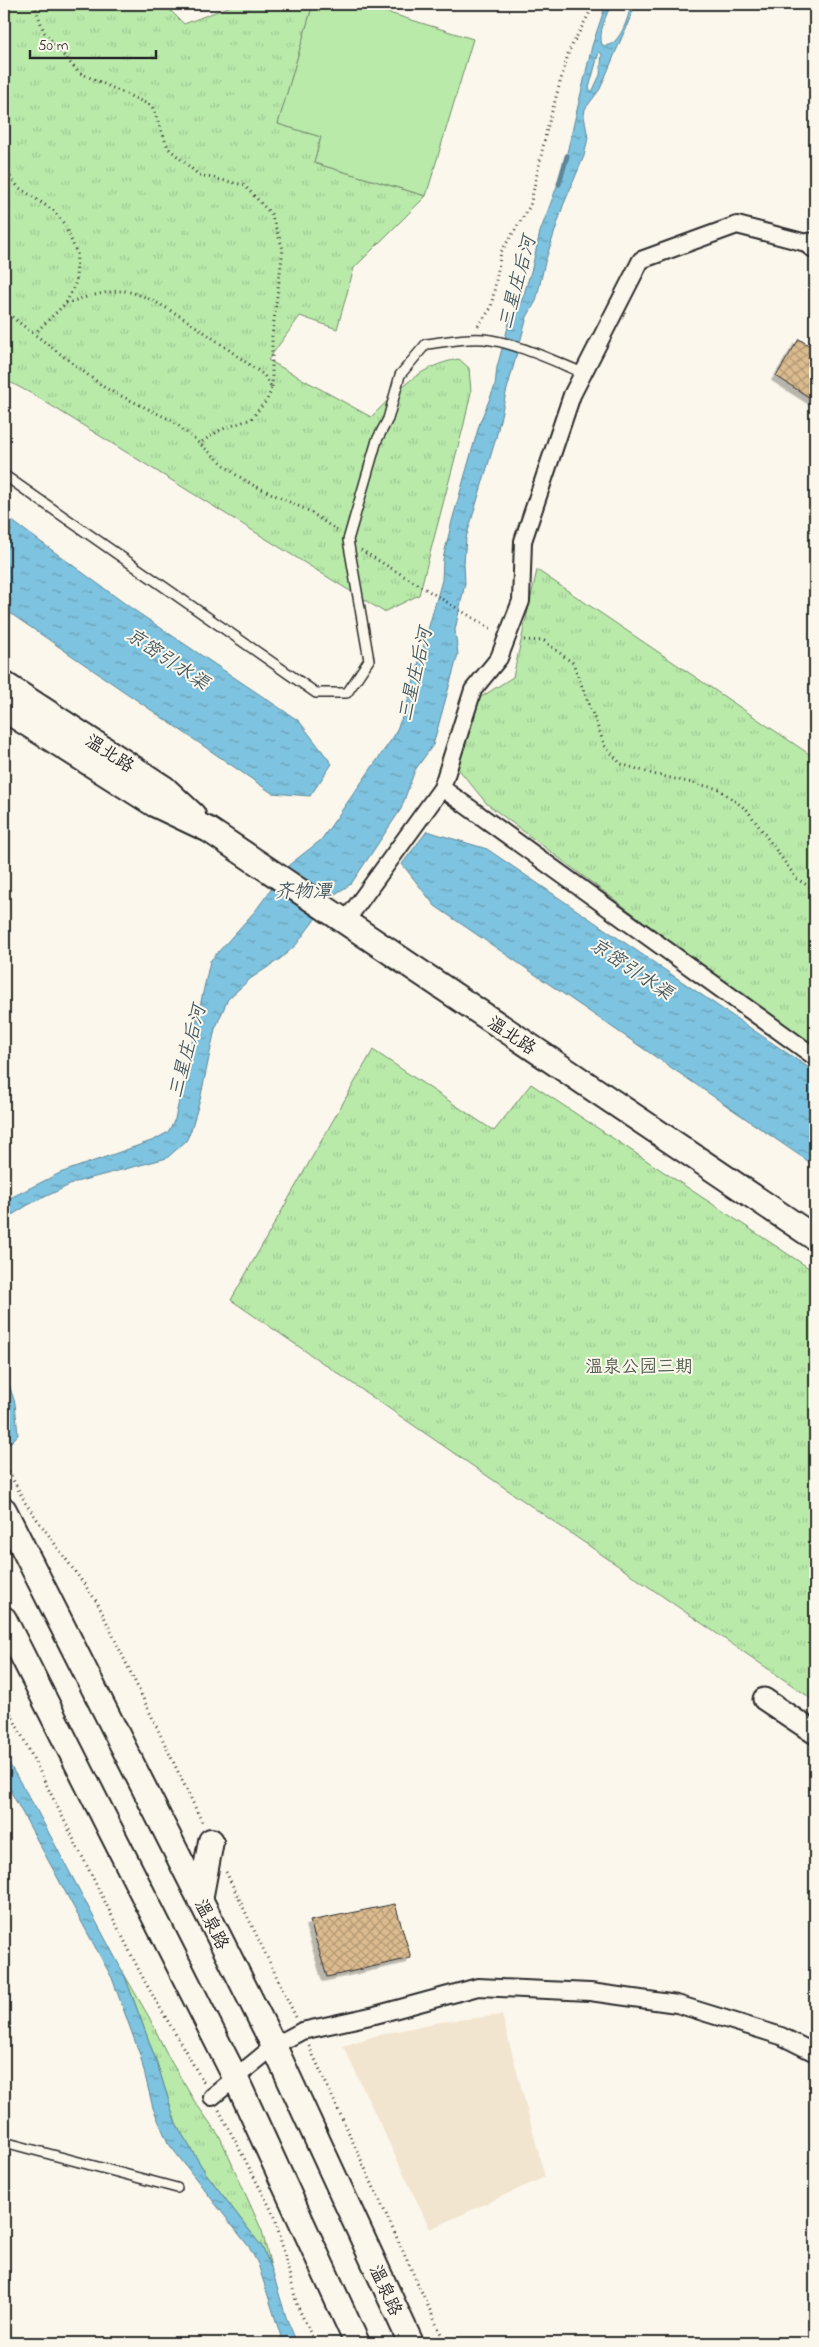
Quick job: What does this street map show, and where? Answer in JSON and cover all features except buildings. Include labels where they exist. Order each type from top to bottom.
[{"type":"main road","name":"温北路","points":[[4,684],[164,788],[209,830]]},
{"type":"main road","name":"温北路","points":[[4,709],[154,804],[209,830],[815,1238]]},
{"type":"main road","name":"温泉路","points":[[11,1509],[200,1900],[274,2046],[411,2343]]},
{"type":"main road","points":[[4,1619],[9,1645],[236,2079],[357,2343]]},
{"type":"main road","points":[[200,1900],[211,1841]]},
{"type":"street","points":[[336,916],[442,788],[473,690],[499,658],[521,601],[523,542],[572,394],[641,260],[737,225],[813,245]]},
{"type":"street","points":[[442,788],[815,1057]]},
{"type":"street","points":[[764,1699],[815,1733]]},
{"type":"street","points":[[212,2097],[274,2046],[302,2030],[374,2015],[478,1987],[590,1992],[677,2004],[781,2036],[815,2053]]},
{"type":"lane","points":[[4,476],[316,693],[347,693],[369,660],[348,540],[377,440],[388,419],[400,376],[426,344],[468,339],[485,339],[530,351],[583,373]]},
{"type":"lane","points":[[4,2142],[177,2188]]},
{"type":"path","points":[[34,4],[44,32],[78,72],[152,106],[168,148],[199,175],[244,185],[271,214],[283,249],[272,336],[272,388],[267,400],[251,419],[220,430],[200,443]]},
{"type":"path","points":[[468,339],[491,308],[501,252],[530,206],[547,129],[569,51],[591,10],[591,4]]},
{"type":"path","points":[[4,169],[18,187],[54,211],[73,240],[78,267],[76,282],[66,303],[35,333]]},
{"type":"path","points":[[66,303],[85,297],[123,291],[148,298],[169,309],[264,375],[272,388]]},
{"type":"path","points":[[4,311],[105,388],[172,421],[235,474],[253,486],[309,511],[348,540],[480,622]]},
{"type":"path","points":[[507,639],[544,641],[573,662],[605,746],[621,764],[653,774],[719,789],[747,810],[797,879],[815,890]]},
{"type":"path","points":[[4,1463],[11,1509],[97,1602],[302,2030],[444,2343]]},
{"type":"path","points":[[4,1700],[145,1982],[212,2097],[275,2217],[297,2305],[315,2343]]},
{"type":"shaded area","points":[[502,2015],[545,2177],[430,2229],[343,2046],[378,2035],[440,2022]]},
{"type":"green space","points":[[4,4],[164,4],[184,24],[236,4],[313,4],[278,124],[321,137],[314,163],[426,196],[354,268],[337,329],[300,316],[268,360],[371,417],[410,380],[432,367],[459,359],[469,368],[471,392],[464,424],[419,595],[384,612],[34,395],[4,379]]},
{"type":"green space","points":[[313,4],[360,4],[473,39],[426,196],[314,163],[321,137],[278,124]]},
{"type":"green space","points":[[537,570],[815,758],[815,1050],[487,804],[456,766],[478,699],[513,677]]},
{"type":"green space","name":"温泉公园三期","points":[[373,1050],[494,1131],[531,1084],[815,1272],[815,1701],[231,1300]]},
{"type":"green space","points":[[124,1974],[149,2017],[169,2058],[195,2102],[220,2137],[262,2231],[271,2267],[262,2247],[205,2172],[176,2124],[157,2063]]},
{"type":"water","name":"齐物潭","points":[[606,4],[612,4],[602,29],[602,45],[608,45],[618,37],[625,24],[631,4],[636,4],[600,89],[585,109],[584,116],[588,138],[584,156],[563,206],[545,262],[536,301],[527,317],[496,438],[466,538],[465,583],[455,630],[458,654],[433,745],[415,770],[401,809],[351,884],[332,896],[296,945],[280,959],[250,979],[228,999],[215,1029],[200,1100],[186,1141],[167,1158],[76,1182],[28,1205],[4,1220],[4,1201],[60,1173],[154,1140],[168,1132],[175,1119],[210,961],[256,910],[289,865],[321,840],[394,736],[406,708],[442,580],[443,559],[452,521],[480,422],[495,386],[497,367],[510,320],[523,297],[540,232],[563,170],[592,46]],"holes":[[[599,52],[602,54],[600,75],[592,92],[589,88]]]},
{"type":"water","name":"京密引水渠","points":[[4,515],[131,608],[299,721],[332,764],[310,796],[272,793],[4,609]]},
{"type":"water","name":"京密引水渠","points":[[427,831],[487,849],[815,1072],[815,1166],[435,906],[402,864]]},
{"type":"water","points":[[4,1369],[15,1403],[18,1435],[4,1449]]},
{"type":"water","points":[[4,1755],[35,1807],[124,1974],[157,2063],[176,2124],[205,2172],[262,2247],[271,2267],[286,2317],[297,2343],[283,2343],[258,2264],[249,2247],[168,2143],[153,2108],[140,2055],[112,1978],[4,1779]]},
{"type":"waterway","name":"三星庄后河","points":[[559,184],[567,156]]}]
